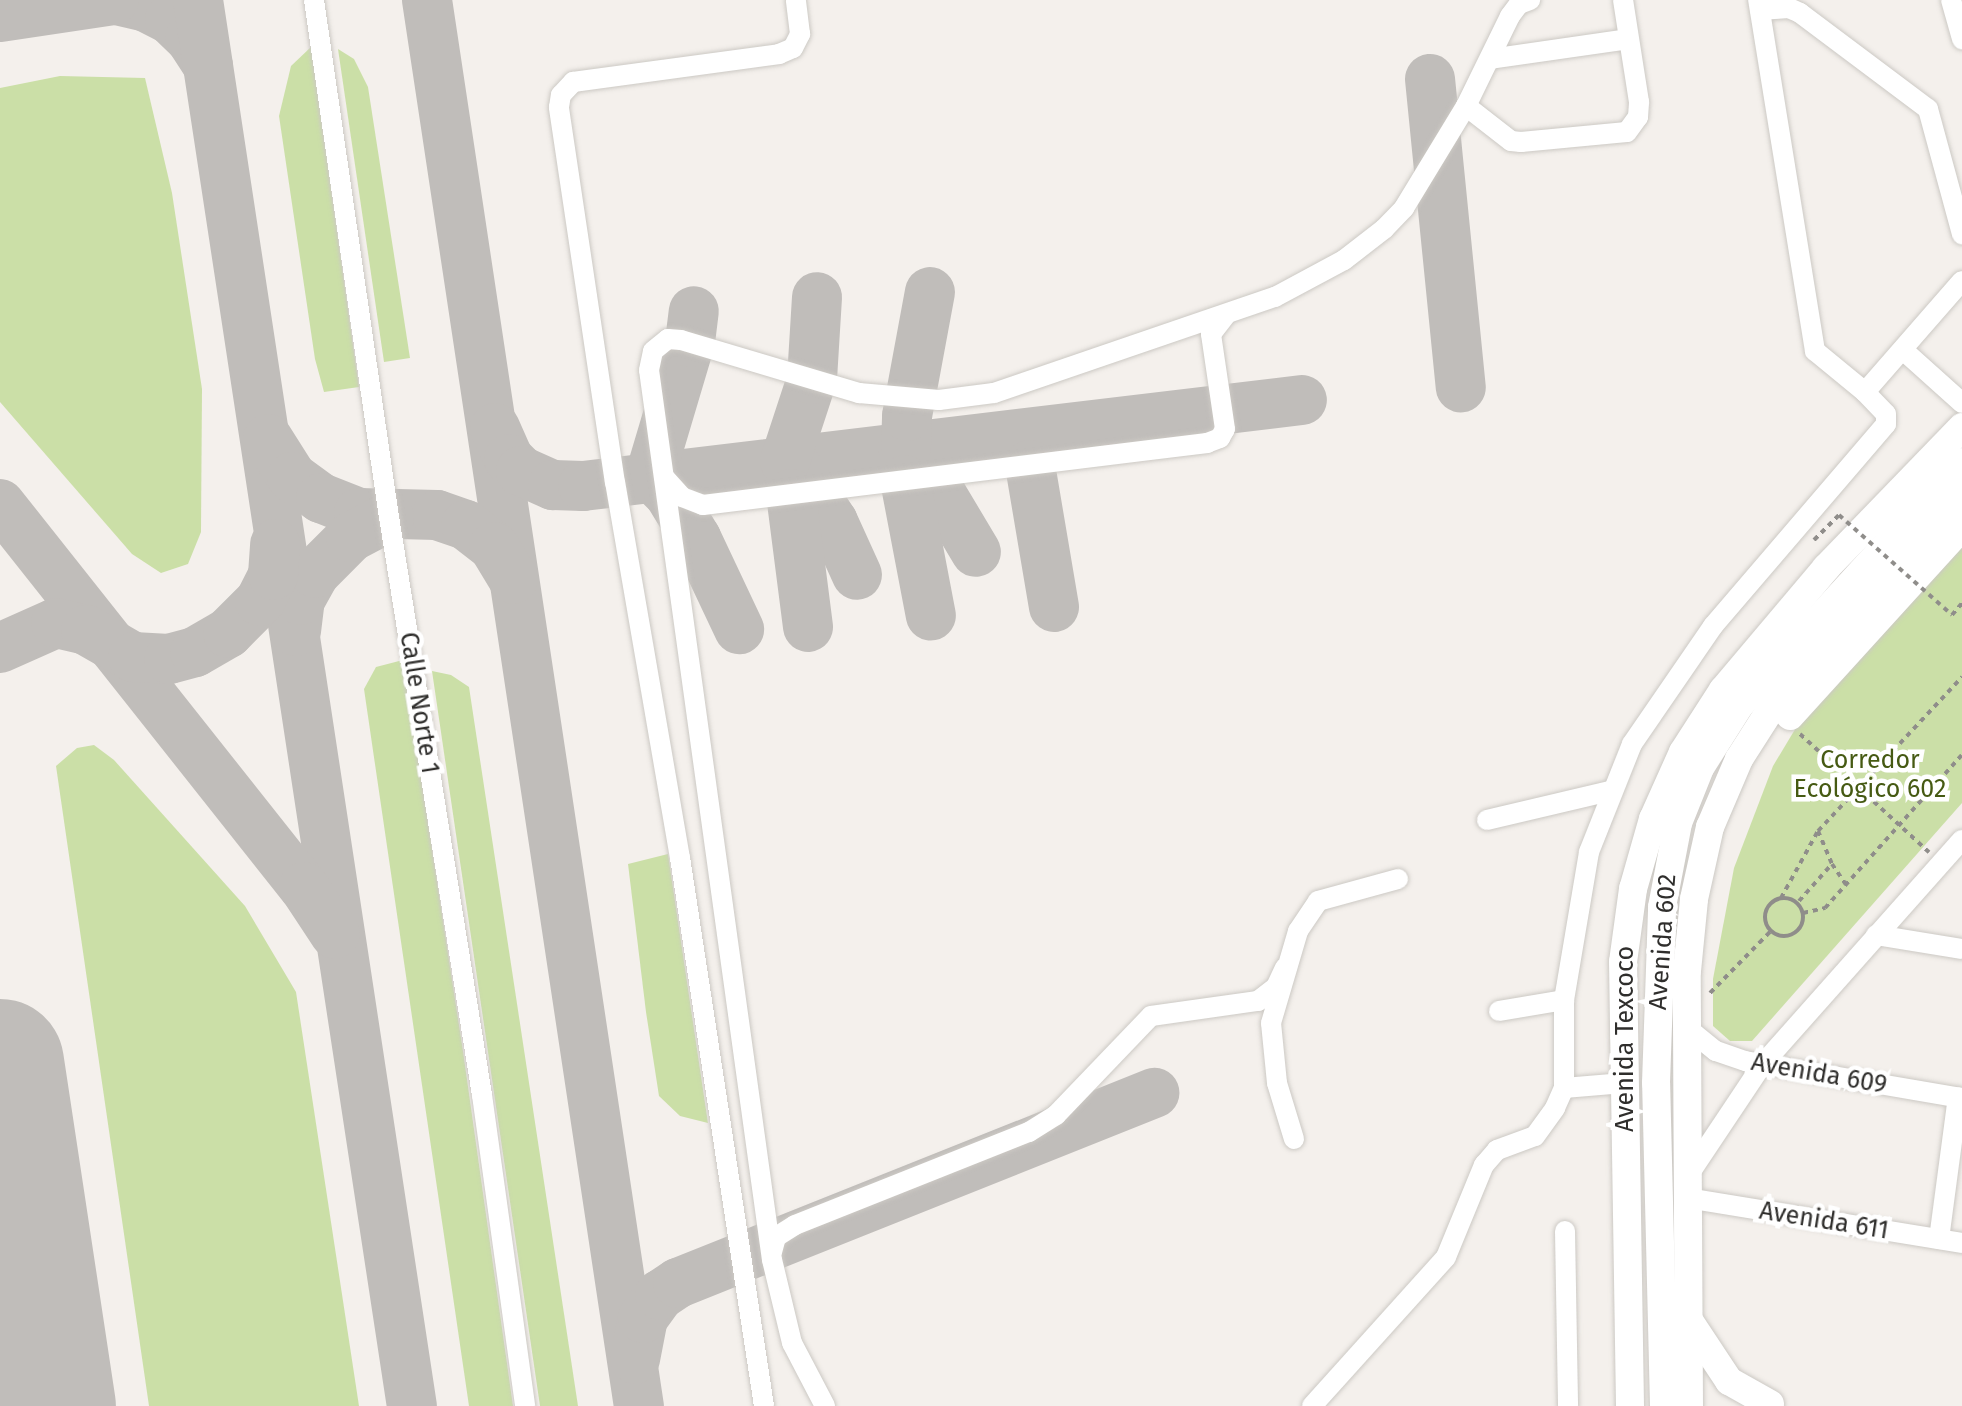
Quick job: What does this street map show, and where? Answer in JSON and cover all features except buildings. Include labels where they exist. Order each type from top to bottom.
[{"type":"main road","name":"Avenida Texcoco","points":[[1630,1406],[1623,962],[1630,907],[1653,818],[1684,752],[1723,690],[1769,634],[1962,427]]},
{"type":"main road","name":"Avenida 602","points":[[1664,1406],[1656,1083],[1662,908],[1678,823],[1700,768],[1740,705],[1962,462]]},
{"type":"main road","name":"Avenida 602","points":[[1689,1406],[1686,1022],[1698,874],[1710,827],[1739,759],[1770,712],[1962,496]]},
{"type":"main road","name":"Avenida 602","points":[[1739,759],[1785,720],[1962,527]]},
{"type":"main road","points":[[1688,1318],[1729,1381],[1771,1405]]},
{"type":"street","name":"Calle Norte 1","points":[[314,0],[389,517],[482,1095],[524,1406]]},
{"type":"street","points":[[764,1406],[680,858],[618,502],[559,107],[562,95],[573,82],[723,63],[793,48],[800,34],[796,0]]},
{"type":"street","points":[[825,1406],[792,1343],[772,1260],[663,476],[649,364],[657,345],[668,339],[872,396],[930,401],[994,393],[1201,330],[1226,314],[1276,297],[1320,275],[1384,230],[1422,180],[1466,106],[1510,16],[1530,0]]},
{"type":"street","points":[[1466,106],[1511,141],[1627,132],[1638,117],[1623,0]]},
{"type":"street","points":[[1951,0],[1962,39]]},
{"type":"street","points":[[1312,1406],[1446,1258],[1484,1165],[1496,1150],[1535,1136],[1564,1088],[1564,1000],[1589,852],[1610,791],[1649,715],[1712,626],[1886,424],[1886,414],[1822,358],[1812,342],[1759,5],[1800,13],[1928,109],[1962,234]]},
{"type":"street","points":[[1490,58],[1628,39]]},
{"type":"street","points":[[1865,392],[1962,281]]},
{"type":"street","points":[[663,476],[682,497],[703,505],[1215,440],[1225,425],[1201,330]]},
{"type":"street","points":[[1904,350],[1962,403]]},
{"type":"street","points":[[674,554],[684,525],[703,505]]},
{"type":"street","points":[[1487,820],[1610,791]]},
{"type":"street","points":[[1687,1188],[1762,1065],[1962,840]]},
{"type":"street","points":[[1272,1057],[1271,1022],[1286,968],[1298,930],[1318,901],[1398,879]]},
{"type":"street","points":[[1876,934],[1962,949]]},
{"type":"street","points":[[772,1260],[776,1237],[795,1225],[1029,1132],[1085,1088],[1150,1016],[1258,1001],[1270,993],[1286,968]]},
{"type":"street","points":[[1499,1011],[1564,1000]]},
{"type":"street","points":[[1236,1004],[1258,1026],[1272,1057],[1294,1139]]},
{"type":"street","name":"Avenida 609","points":[[1686,1022],[1716,1051],[1762,1065],[1960,1098]]},
{"type":"street","points":[[1564,1088],[1624,1082]]},
{"type":"street","points":[[1938,1239],[1960,1098]]},
{"type":"street","name":"Avenida 611","points":[[1687,1188],[1962,1243]]},
{"type":"street","points":[[764,1204],[778,1220],[795,1225]]},
{"type":"street","points":[[1565,1230],[1568,1406]]},
{"type":"path","points":[[1808,547],[1839,515],[1952,615],[1962,603]]},
{"type":"path","points":[[1781,898],[1797,902],[1803,913],[1797,930],[1780,935],[1766,924],[1768,907],[1781,898],[1818,831],[1962,677]]},
{"type":"path","points":[[1785,720],[1941,862]]},
{"type":"path","points":[[1803,913],[1825,908],[1962,755]]},
{"type":"path","points":[[1818,831],[1846,886]]},
{"type":"path","points":[[1797,902],[1832,864]]},
{"type":"path","points":[[1686,1022],[1771,931]]},
{"type":"green space","points":[[311,47],[359,387],[324,392],[315,359],[279,116],[291,66]]},
{"type":"green space","points":[[338,49],[354,59],[368,87],[410,358],[384,362]]},
{"type":"green space","points":[[60,76],[145,78],[172,193],[202,389],[201,532],[188,564],[161,573],[132,554],[0,402],[0,88]]},
{"type":"green space","name":"Corredor Ecológico 602","points":[[1962,543],[1962,803],[1752,1041],[1730,1041],[1713,1026],[1713,979],[1734,868],[1773,766],[1800,721]]},
{"type":"green space","points":[[403,660],[513,1406],[469,1406],[364,689],[376,667]]},
{"type":"green space","points":[[432,671],[451,675],[469,687],[578,1406],[540,1406]]},
{"type":"green space","points":[[94,745],[114,760],[245,906],[296,992],[359,1406],[149,1406],[56,766],[77,748]]},
{"type":"green space","points":[[668,854],[708,1123],[680,1116],[659,1096],[646,1012],[628,864]]},
{"type":"taxiway","points":[[0,17],[114,0]]},
{"type":"taxiway","points":[[116,0],[146,7],[170,19],[190,38],[208,66]]},
{"type":"taxiway","points":[[198,0],[412,1406]]},
{"type":"taxiway","points":[[427,0],[639,1406]]},
{"type":"taxiway","points":[[1430,79],[1461,387]]},
{"type":"taxiway","points":[[906,447],[907,416],[930,292]]},
{"type":"taxiway","points":[[785,461],[812,379],[817,297]]},
{"type":"taxiway","points":[[650,476],[690,342],[694,311]]},
{"type":"taxiway","points":[[495,428],[509,459],[521,471],[553,485],[583,486],[1302,400]]},
{"type":"taxiway","points":[[268,439],[292,477],[321,498],[359,513],[437,515],[466,525],[494,547],[513,579]]},
{"type":"taxiway","points":[[903,447],[939,490],[976,552]]},
{"type":"taxiway","points":[[792,460],[833,522],[857,575]]},
{"type":"taxiway","points":[[1030,465],[1054,607]]},
{"type":"taxiway","points":[[651,476],[669,494],[696,538],[739,629]]},
{"type":"taxiway","points":[[905,480],[931,616]]},
{"type":"taxiway","points":[[791,494],[808,627]]},
{"type":"taxiway","points":[[0,504],[304,887],[335,934]]},
{"type":"taxiway","points":[[296,631],[300,600],[315,573],[351,537],[389,517]]},
{"type":"taxiway","points":[[0,648],[56,623],[86,630],[133,657],[169,659],[195,652],[228,633],[260,601],[273,575],[275,544]]},
{"type":"taxiway","points":[[635,1359],[643,1318],[660,1295],[678,1283],[1154,1093]]},
{"type":"runway","points":[[0,1063],[52,1406]]}]
